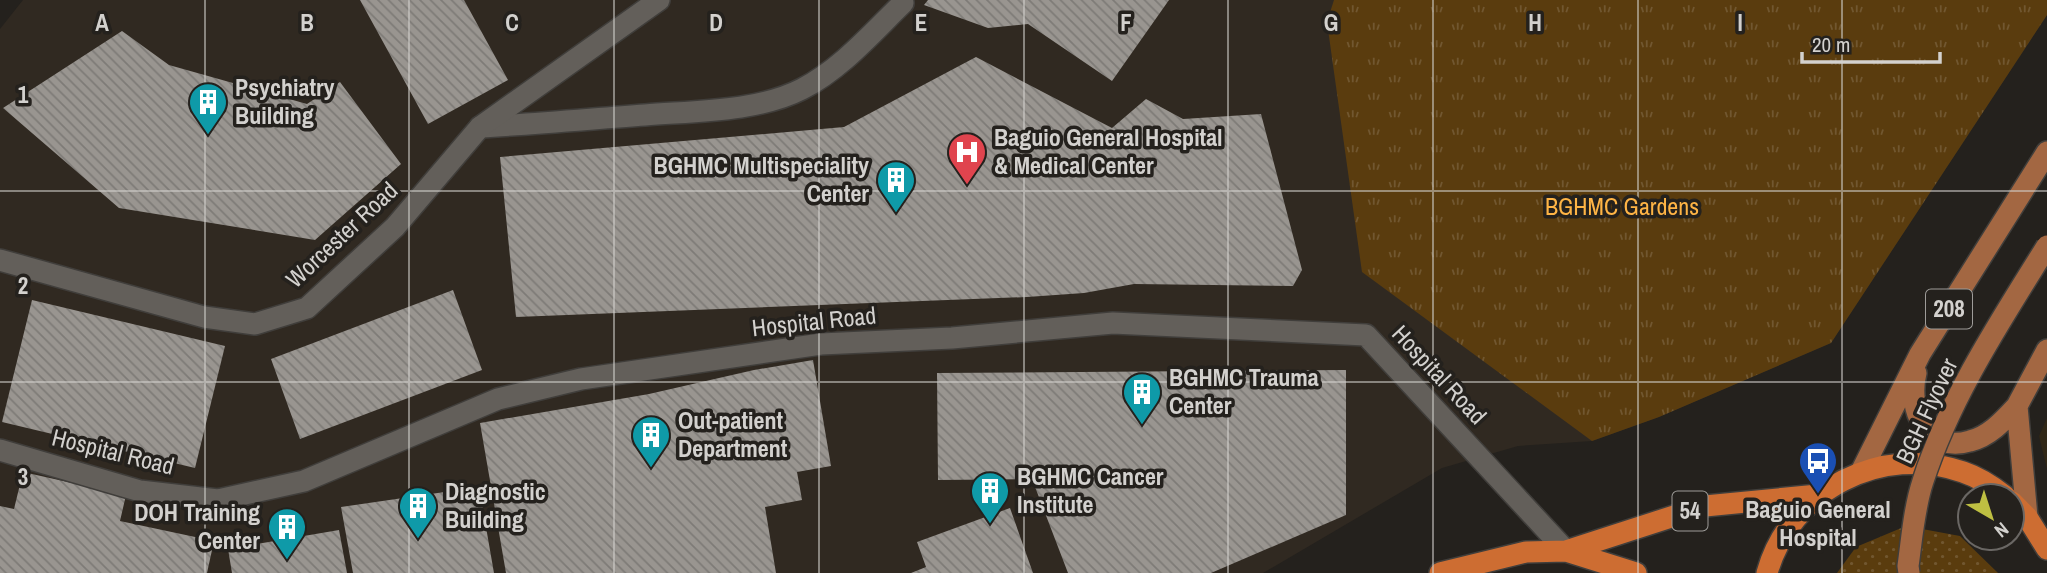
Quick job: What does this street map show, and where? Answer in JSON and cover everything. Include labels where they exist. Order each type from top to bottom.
[{"type":"highway","name":"54","points":[[1767,573],[1784,534],[1805,507],[1818,495],[1846,478],[1886,465],[1913,462],[1964,472],[1985,482]]},
{"type":"highway","name":"54","points":[[1440,573],[1526,552],[1566,551],[1705,506],[1818,495]]},
{"type":"highway","points":[[2026,518],[2047,546]]},
{"type":"highway","name":"54","points":[[1566,551],[1636,573]]},
{"type":"main road","name":"208","points":[[1861,472],[1920,354],[2047,152]]},
{"type":"main road","name":"BGH Flyover","points":[[1909,573],[1922,483],[1951,410],[2047,246]]},
{"type":"main road","points":[[1920,354],[1914,380],[1913,404],[1928,432],[1939,439],[1959,443],[1971,441],[1994,429],[2017,406],[2047,350]]},
{"type":"main road","points":[[2017,406],[2019,482]]},
{"type":"street","name":"Worcester Road","points":[[0,260],[204,317],[256,324],[307,308],[395,227],[480,127],[659,0]]},
{"type":"street","points":[[480,127],[524,126],[691,111],[772,100],[802,89],[831,70],[903,3]]},
{"type":"street","name":"Hospital Road","points":[[0,450],[140,491],[218,500],[304,481],[498,399],[581,379],[821,344],[952,338],[1112,323],[1366,335],[1566,551]]},
{"type":"shaded area","name":"Baguio General Hospital & Medical Center","points":[[23,0],[2047,0],[2047,15],[1831,343],[1659,417],[1592,441],[1518,446],[1442,468],[1263,573],[0,573],[0,29]]},
{"type":"shaded area","points":[[2047,418],[2047,469],[2039,436]]},
{"type":"green space","name":"BGHMC Gardens","points":[[1334,0],[2047,0],[2047,15],[1831,343],[1659,417],[1592,441],[1362,272],[1327,22]]},
{"type":"green space","points":[[1906,526],[1956,535],[1956,552],[1976,552],[1998,573],[1837,573],[1856,547]]},
{"type":"building","points":[[360,0],[464,0],[508,80],[428,124]]},
{"type":"building","points":[[928,0],[1169,0],[1112,81],[1028,24],[988,28],[924,5]]},
{"type":"building","name":"Psychiatry Building","points":[[122,31],[169,65],[307,104],[340,82],[401,164],[315,240],[119,208],[3,108]]},
{"type":"building","name":"BGHMC Multispeciality Center","points":[[976,57],[1112,128],[1146,99],[1183,119],[1261,114],[1302,270],[1293,286],[1134,284],[1084,293],[1027,297],[516,317],[500,157],[844,127]]},
{"type":"building","points":[[453,290],[482,370],[300,439],[271,359]]},
{"type":"building","points":[[32,300],[225,346],[195,468],[2,422]]},
{"type":"building","name":"Out-patient Department","points":[[813,360],[831,466],[797,472],[802,500],[765,507],[776,573],[506,573],[480,423],[649,394],[754,370]]},
{"type":"building","name":"BGHMC Trauma Center","points":[[1346,370],[1346,515],[1211,573],[1068,573],[1032,479],[938,480],[937,373]]},
{"type":"building","points":[[23,472],[126,495],[120,521],[214,541],[207,573],[0,573],[0,506],[14,509]]},
{"type":"building","name":"Diagnostic Building","points":[[479,487],[494,573],[353,573],[341,507]]},
{"type":"building","name":"BGHMC Cancer Institute","points":[[1010,508],[1033,573],[911,573],[926,567],[917,542]]},
{"type":"building","name":"DOH Training Center","points":[[339,530],[347,573],[232,573],[228,549]]},
{"type":"place","name":"Psychiatry Building","points":[[208,136]]},
{"type":"place","name":"Baguio General Hospital & Medical Center","points":[[967,186]]},
{"type":"place","name":"BGHMC Multispeciality Center","points":[[896,214]]},
{"type":"place","name":"BGHMC Trauma Center","points":[[1142,426]]},
{"type":"place","name":"Out-patient Department","points":[[651,469]]},
{"type":"place","name":"Baguio General Hospital","points":[[1818,495]]},
{"type":"place","name":"BGHMC Cancer Institute","points":[[990,525]]},
{"type":"place","name":"Diagnostic Building","points":[[418,540]]},
{"type":"place","name":"DOH Training Center","points":[[287,561]]}]
